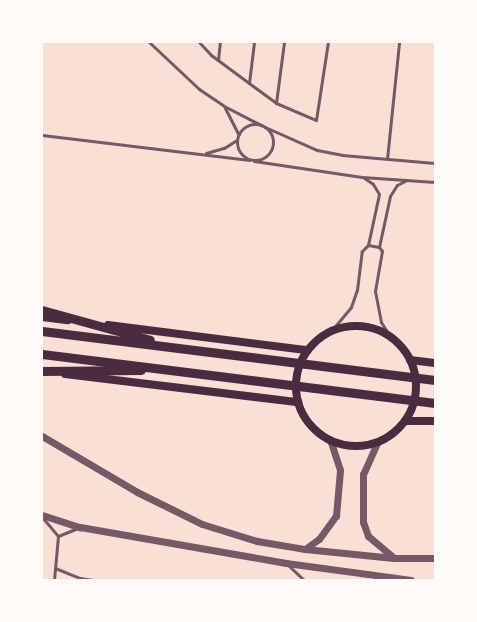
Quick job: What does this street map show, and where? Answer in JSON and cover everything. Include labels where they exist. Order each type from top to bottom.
[{"type":"highway","points":[[42,310],[176,347]]},
{"type":"highway","points":[[42,331],[435,380]]},
{"type":"highway","points":[[42,354],[435,403]]},
{"type":"highway","points":[[42,371],[177,370]]},
{"type":"main road","points":[[42,317],[307,350]]},
{"type":"main road","points":[[346,326],[361,326],[390,336],[402,347],[410,360],[416,375],[416,392],[413,407],[405,422],[393,434],[377,443],[351,446],[330,440],[317,432],[305,418],[298,402],[296,384],[299,366],[307,350],[331,331],[346,326]]},
{"type":"main road","points":[[410,360],[435,363]]},
{"type":"main road","points":[[42,371],[298,402]]},
{"type":"main road","points":[[405,422],[435,421]]},
{"type":"street","points":[[44,438],[137,492],[202,524],[257,540],[305,549],[394,558],[435,558]]},
{"type":"street","points":[[305,549],[319,539],[336,516],[340,470],[330,440]]},
{"type":"street","points":[[377,443],[363,474],[363,522],[368,536],[394,558]]},
{"type":"street","points":[[42,516],[80,527],[286,563],[386,579],[411,580]]},
{"type":"lane","points":[[149,42],[175,69],[224,106],[265,127],[317,150],[387,159],[435,162]]},
{"type":"lane","points":[[199,42],[218,60],[276,103],[316,120],[328,42]]},
{"type":"lane","points":[[218,60],[220,42]]},
{"type":"lane","points":[[249,83],[254,42]]},
{"type":"lane","points":[[276,103],[284,42]]},
{"type":"lane","points":[[387,159],[399,42]]},
{"type":"lane","points":[[224,106],[239,135]]},
{"type":"lane","points":[[250,160],[240,152],[237,140],[239,135],[248,126],[261,125]]},
{"type":"lane","points":[[254,160],[267,156],[274,145],[270,132],[265,127]]},
{"type":"lane","points":[[42,135],[204,153],[362,177],[435,182]]},
{"type":"lane","points":[[204,153],[224,148],[237,140]]},
{"type":"lane","points":[[331,331],[351,307],[357,290],[362,251],[368,245],[379,194],[373,184],[362,177]]},
{"type":"lane","points":[[390,336],[381,322],[375,291],[382,251],[379,247],[390,196],[397,185],[408,180]]},
{"type":"lane","points":[[368,245],[379,247]]},
{"type":"lane","points":[[42,516],[58,536],[54,580]]},
{"type":"lane","points":[[58,536],[80,527]]},
{"type":"lane","points":[[286,563],[304,580]]},
{"type":"lane","points":[[55,568],[80,578],[93,580]]}]
